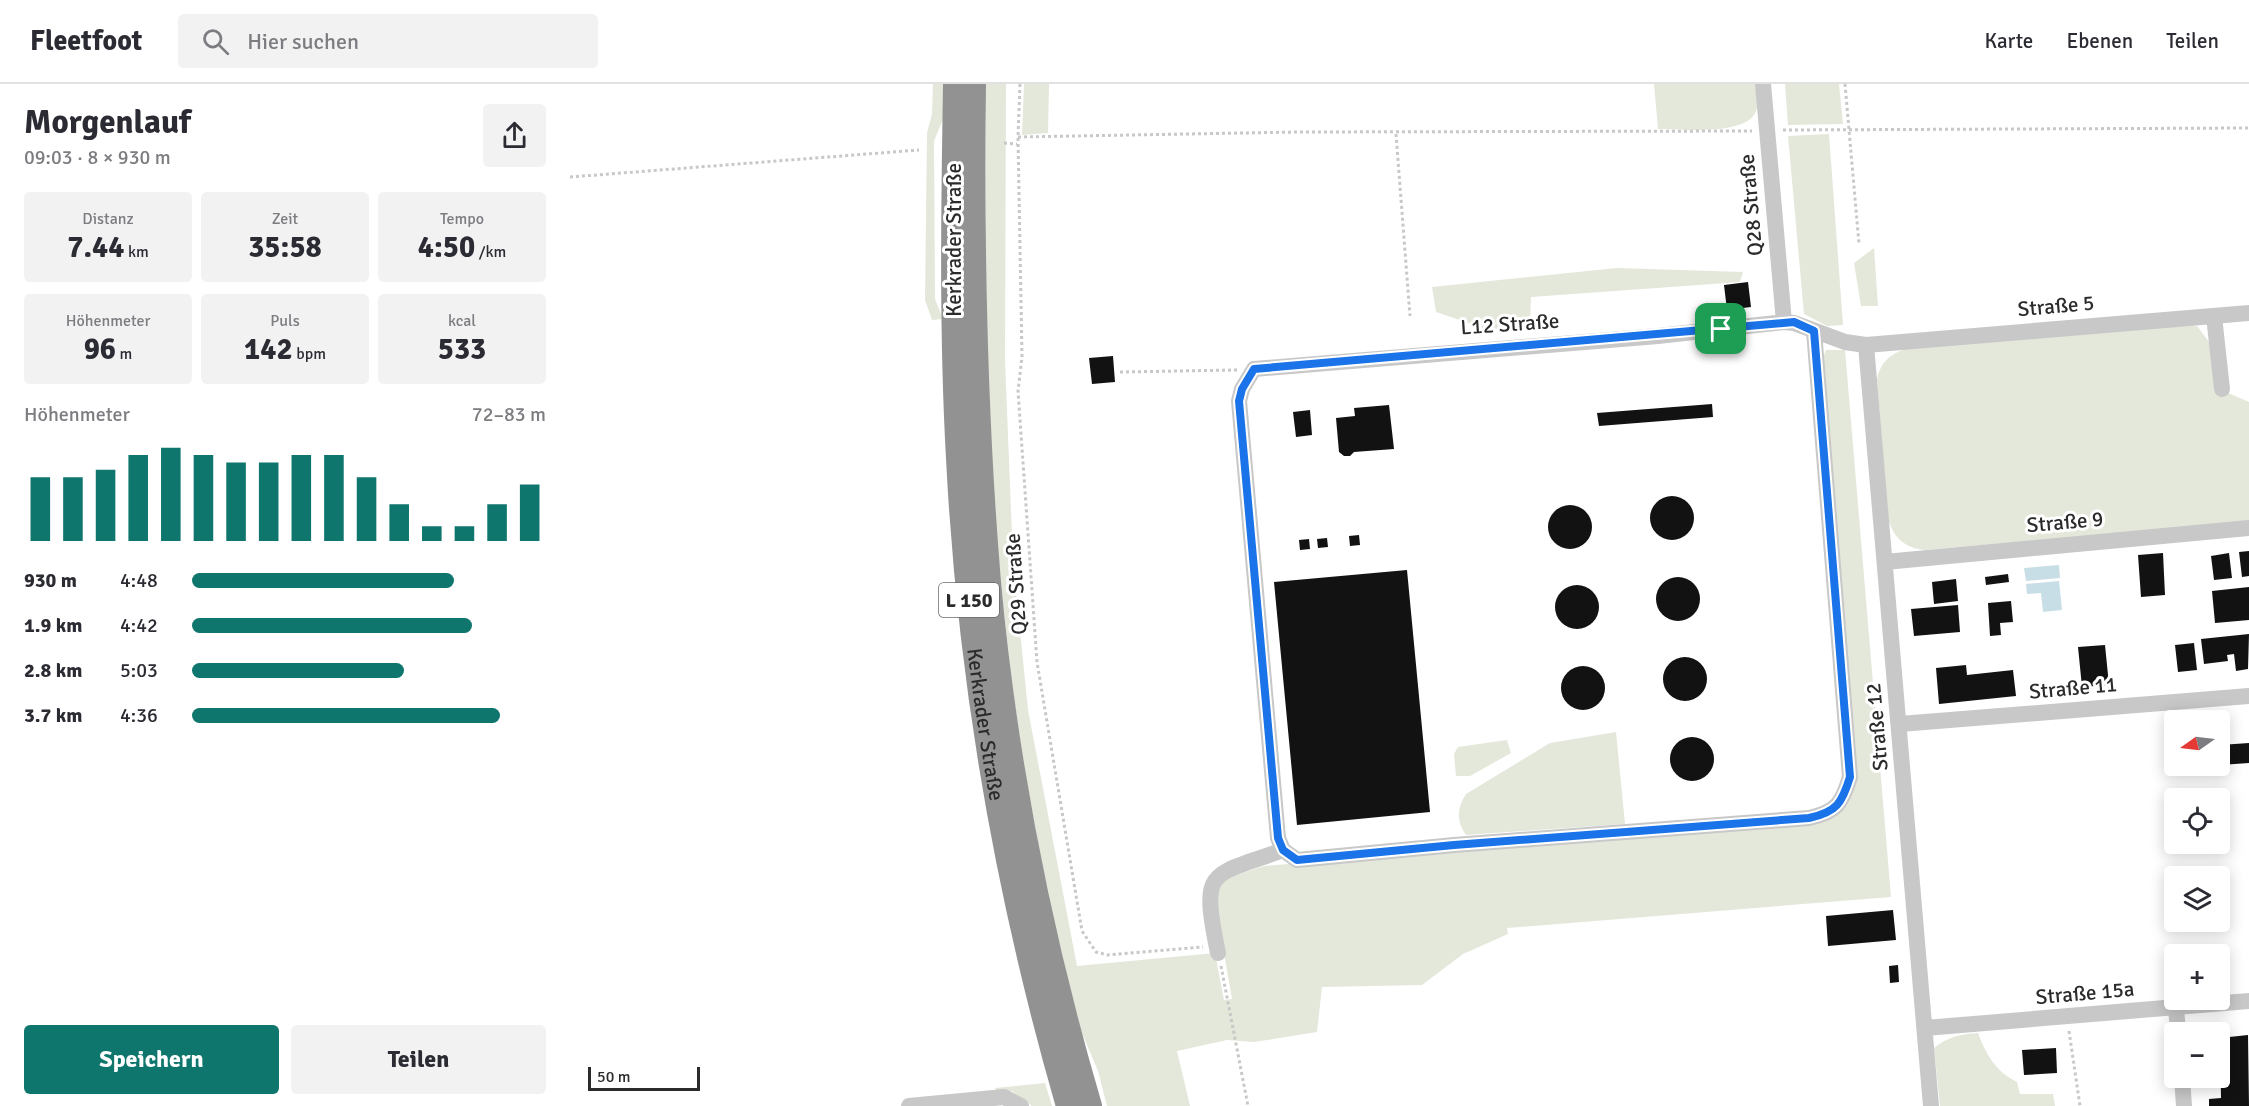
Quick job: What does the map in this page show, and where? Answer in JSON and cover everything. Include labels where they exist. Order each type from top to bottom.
[{"type":"highway","name":"Kerkrader Straße","points":[[955,84],[952,243],[958,458],[969,592],[984,720],[1003,833],[1051,1046],[1068,1106]]},
{"type":"highway","name":"Kerkrader Straße","points":[[974,84],[973,253],[981,454],[990,584],[1006,717],[1024,827],[1071,1037],[1089,1106]]},
{"type":"street","name":"Q28 Straße","points":[[1763,84],[1784,322]]},
{"type":"street","name":"Straße 5","points":[[1784,322],[1794,322],[1845,342],[1866,345],[2249,313]]},
{"type":"street","points":[[2214,316],[2222,389]]},
{"type":"street","name":"L12 Straße","points":[[1250,375],[1784,322]]},
{"type":"street","points":[[1250,375],[1239,401],[1278,838],[1283,850],[1297,860],[1454,845],[1809,818],[1826,814],[1843,801],[1850,777],[1814,331]]},
{"type":"street","name":"Straße 12","points":[[1866,345],[1931,1106]]},
{"type":"street","name":"Straße 9","points":[[1884,562],[2249,528]]},
{"type":"street","name":"Straße 11","points":[[1900,724],[2249,696]]},
{"type":"street","points":[[1217,949],[1209,891],[1215,878],[1226,869],[1283,850]]},
{"type":"street","name":"Straße 15a","points":[[2230,1004],[2249,1002]]},
{"type":"street","name":"Straße 15a","points":[[1925,1029],[2164,1009]]},
{"type":"street","points":[[2183,1088],[2184,1106]]},
{"type":"street","points":[[909,1106],[1004,1098],[1021,1106]]},
{"type":"path","name":"Q29 Straße","points":[[1020,84],[1018,144],[1022,357],[1018,391],[1033,618],[1049,746],[1082,931],[1096,952],[1108,955],[1217,949]]},
{"type":"path","points":[[1845,84],[1859,244]]},
{"type":"path","points":[[1018,137],[1299,132],[1396,134],[2249,128]]},
{"type":"path","points":[[1396,134],[1410,316]]},
{"type":"path","points":[[1004,143],[1018,144]]},
{"type":"path","points":[[570,177],[919,150]]},
{"type":"path","points":[[1120,372],[1250,375]]},
{"type":"path","points":[[1217,949],[1248,1106]]},
{"type":"path","points":[[2067,1017],[2080,1106]]},
{"type":"shaded area","points":[[933,84],[944,84],[944,117],[934,141],[935,299],[943,319],[932,320],[925,300],[927,133],[932,114]]},
{"type":"shaded area","points":[[986,84],[1006,84],[1005,360],[1013,561],[1028,710],[1077,966],[1215,953],[1224,1000],[1232,999],[1215,902],[1224,879],[1264,866],[1826,820],[1844,809],[1855,785],[1822,360],[1826,350],[1845,350],[1891,897],[1507,928],[1508,934],[1463,954],[1422,985],[1322,987],[1317,1032],[1254,1042],[1227,1040],[1177,1051],[1190,1106],[1107,1106],[1098,1071],[1079,1026],[1047,891],[1025,772],[1011,677],[992,496],[986,347]]},
{"type":"shaded area","points":[[1024,84],[1049,84],[1048,133],[1022,135]]},
{"type":"shaded area","points":[[1654,84],[1755,84],[1757,108],[1752,117],[1743,124],[1729,127],[1698,130],[1658,129]]},
{"type":"shaded area","points":[[1785,84],[1839,84],[1843,124],[1788,125]]},
{"type":"shaded area","points":[[1829,134],[1843,325],[1827,326],[1804,314],[1788,136]]},
{"type":"shaded area","points":[[1874,248],[1878,306],[1861,306],[1854,263]]},
{"type":"shaded area","points":[[1617,268],[1743,272],[1740,282],[1531,297],[1530,323],[1489,330],[1436,312],[1432,287]]},
{"type":"shaded area","points":[[2185,324],[2197,326],[2213,347],[2219,389],[2249,402],[2249,522],[1925,550],[1911,547],[1896,536],[1888,518],[1877,379],[1883,364],[1894,354],[1905,349]]},
{"type":"shaded area","points":[[1616,732],[1625,824],[1466,835],[1459,815],[1466,794],[1550,743]]},
{"type":"shaded area","points":[[1507,740],[1511,753],[1470,776],[1456,776],[1454,754],[1458,747]]},
{"type":"shaded area","points":[[1978,1033],[1992,1061],[2003,1073],[2017,1082],[2020,1094],[2053,1094],[2055,1106],[1940,1106],[1934,1048],[1955,1037]]},
{"type":"shaded area","points":[[1045,1083],[1052,1106],[1032,1106],[1012,1091],[997,1091],[995,1088]]},
{"type":"water","points":[[2059,565],[2060,578],[2026,581],[2024,568]]},
{"type":"water","points":[[2059,581],[2062,610],[2043,612],[2041,593],[2027,594],[2026,584]]},
{"type":"building","points":[[1748,282],[1751,307],[1727,310],[1724,285]]},
{"type":"building","points":[[1113,356],[1115,382],[1092,384],[1089,358]]},
{"type":"building","points":[[1712,404],[1713,417],[1599,426],[1597,413]]},
{"type":"building","points":[[1389,405],[1394,449],[1354,452],[1350,456],[1344,456],[1339,452],[1336,418],[1355,416],[1354,408]]},
{"type":"building","points":[[1310,410],[1312,435],[1296,437],[1293,412]]},
{"type":"building","points":[[1672,496],[1687,503],[1694,518],[1687,533],[1672,540],[1657,533],[1650,518],[1657,503]]},
{"type":"building","points":[[1570,505],[1585,512],[1592,527],[1585,542],[1570,549],[1555,542],[1548,527],[1555,512]]},
{"type":"building","points":[[1359,535],[1360,545],[1350,546],[1349,536]]},
{"type":"building","points":[[1327,538],[1328,547],[1318,548],[1317,539]]},
{"type":"building","points":[[1309,539],[1310,549],[1300,550],[1299,540]]},
{"type":"building","points":[[2249,551],[2249,576],[2242,577],[2239,552]]},
{"type":"building","points":[[2163,553],[2165,595],[2141,597],[2138,555]]},
{"type":"building","points":[[2229,553],[2232,578],[2214,580],[2211,556]]},
{"type":"building","points":[[1407,570],[1430,812],[1297,825],[1274,582]]},
{"type":"building","points":[[2008,574],[2009,582],[1986,585],[1985,577]]},
{"type":"building","points":[[1678,577],[1693,584],[1700,599],[1693,614],[1678,621],[1663,614],[1656,599],[1663,584]]},
{"type":"building","points":[[1956,579],[1958,601],[1934,604],[1932,582]]},
{"type":"building","points":[[1577,585],[1593,591],[1599,607],[1593,623],[1577,629],[1561,623],[1555,607],[1561,591]]},
{"type":"building","points":[[2249,587],[2249,620],[2215,623],[2212,591]]},
{"type":"building","points":[[2011,601],[2013,622],[2000,623],[2001,635],[1990,636],[1988,603]]},
{"type":"building","points":[[1958,605],[1960,632],[1914,636],[1911,609]]},
{"type":"building","points":[[2249,634],[2248,669],[2236,671],[2234,654],[2227,655],[2228,661],[2204,664],[2201,639]]},
{"type":"building","points":[[2194,643],[2197,670],[2178,672],[2175,645]]},
{"type":"building","points":[[2105,645],[2109,685],[2082,687],[2078,647]]},
{"type":"building","points":[[1685,657],[1701,663],[1707,679],[1701,695],[1685,701],[1669,695],[1663,679],[1669,663]]},
{"type":"building","points":[[1966,665],[1967,675],[2013,670],[2016,696],[1939,704],[1936,668]]},
{"type":"building","points":[[1583,666],[1598,673],[1605,688],[1598,703],[1583,710],[1568,703],[1561,688],[1568,673]]},
{"type":"building","points":[[1692,737],[1707,744],[1714,759],[1707,774],[1692,781],[1677,774],[1670,759],[1677,744]]},
{"type":"building","points":[[2249,743],[2249,763],[2230,764],[2230,744]]},
{"type":"building","points":[[1893,910],[1896,940],[1828,946],[1826,916]]},
{"type":"building","points":[[1898,965],[1899,982],[1890,983],[1889,966]]},
{"type":"building","points":[[2248,1035],[2249,1106],[2209,1106],[2209,1099],[2221,1098],[2221,1088],[2230,1088],[2230,1037]]},
{"type":"building","points":[[2056,1048],[2057,1073],[2024,1075],[2022,1050]]},
{"type":"route","points":[[1794,322],[1814,331],[1850,777],[1843,801],[1826,814],[1809,818],[1454,845],[1297,860],[1283,850],[1278,838],[1239,401],[1242,389],[1254,369],[1721,329],[1794,322]]}]
